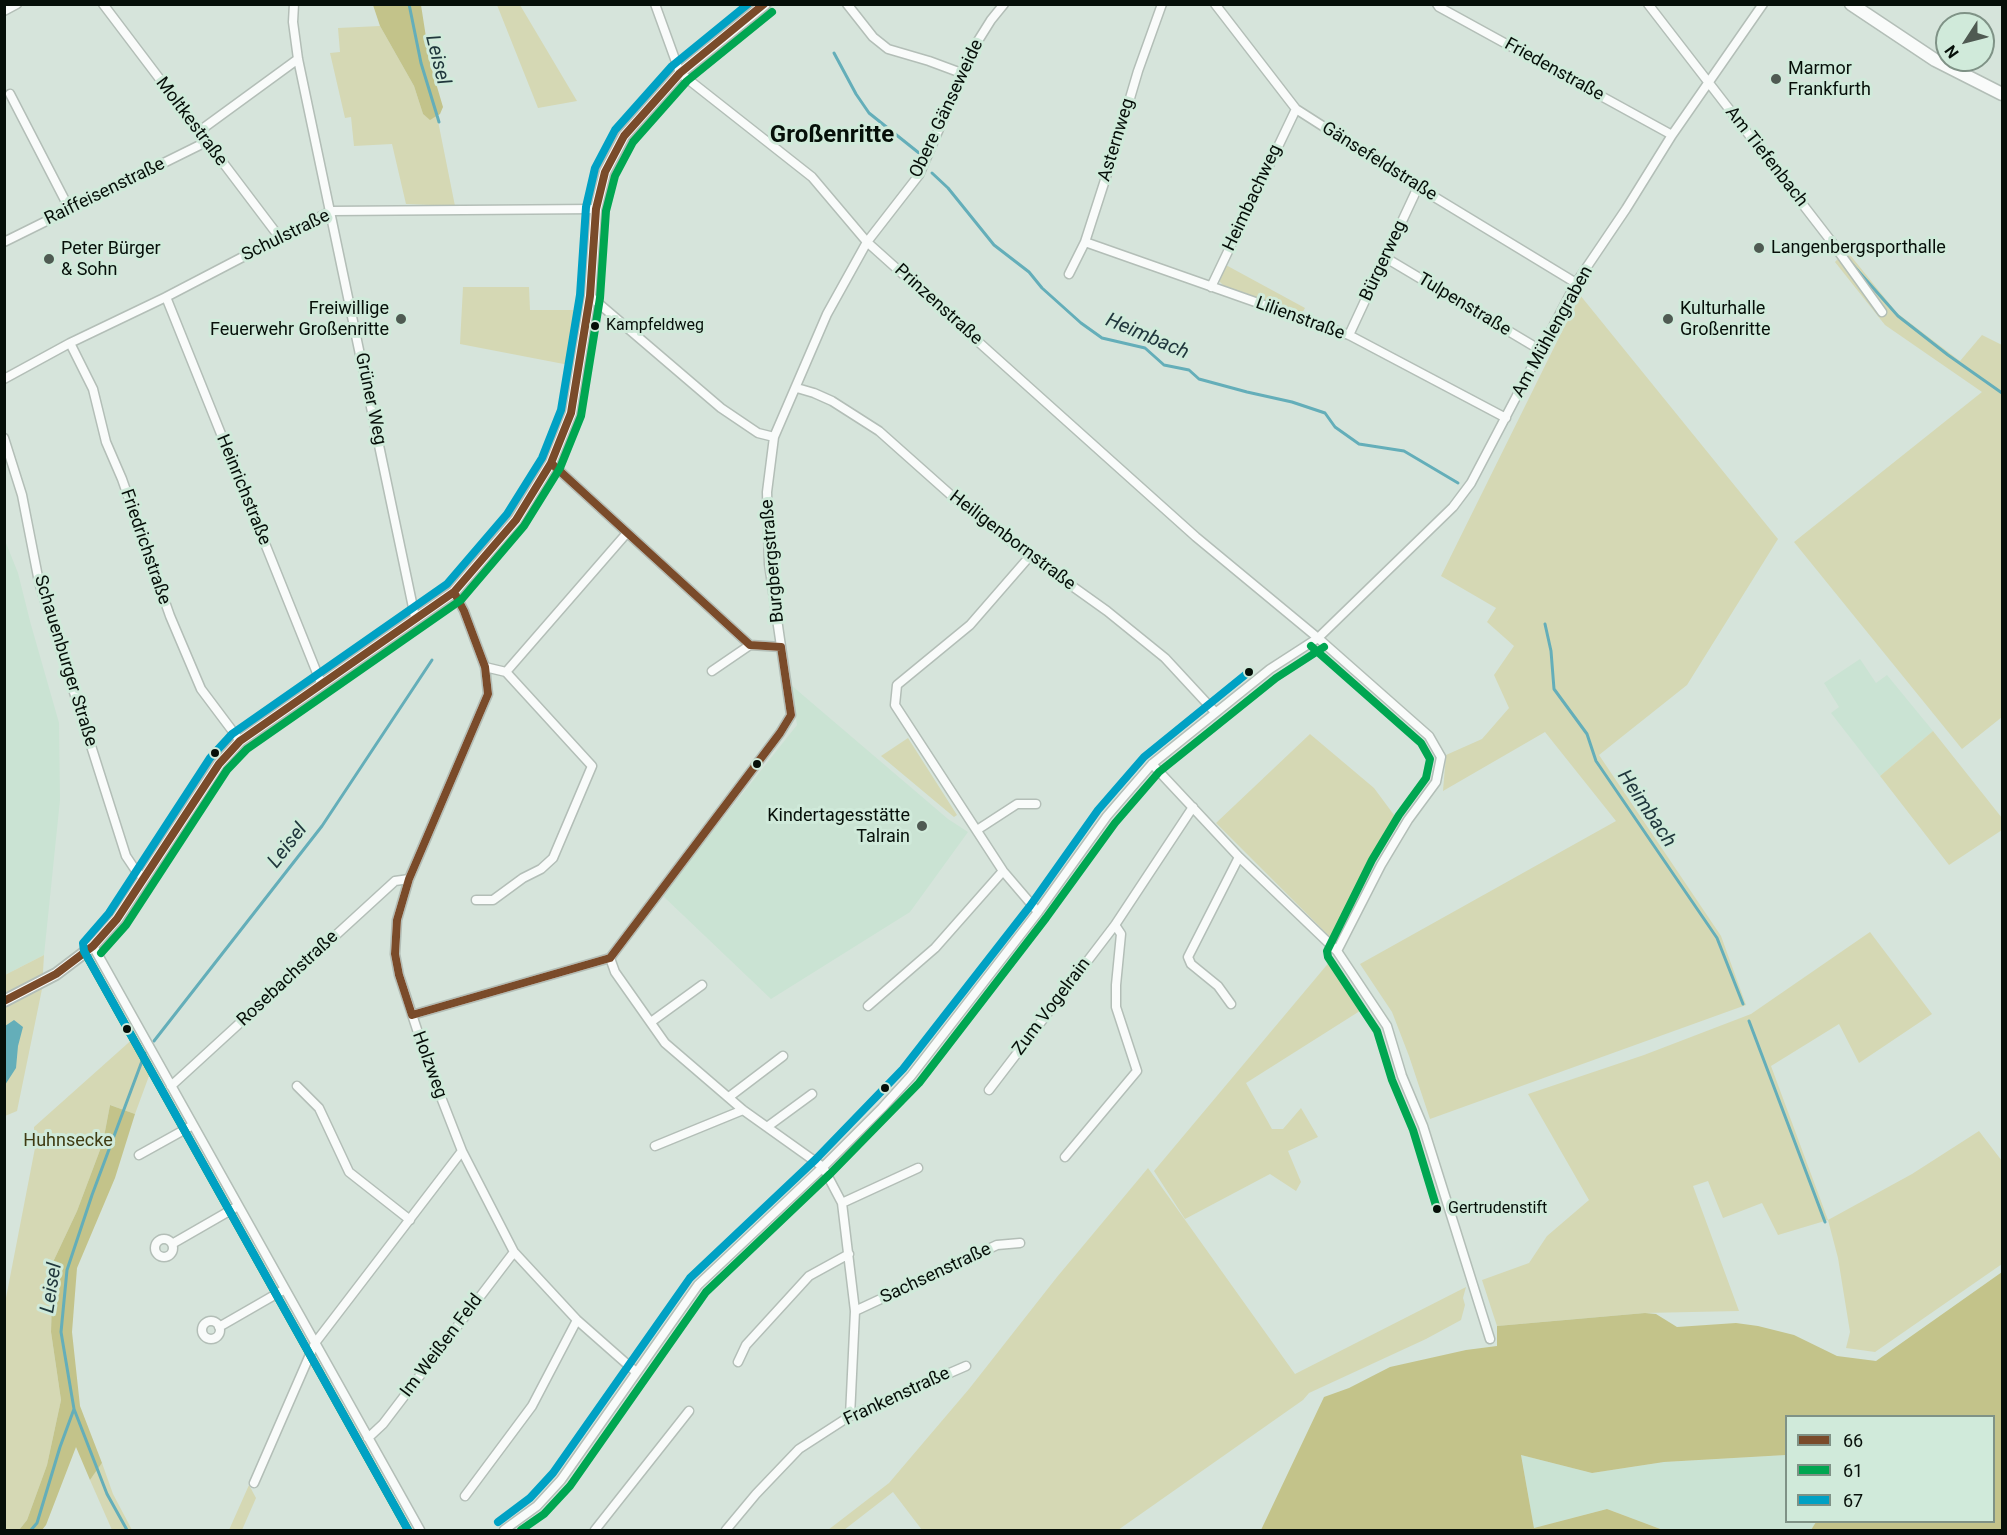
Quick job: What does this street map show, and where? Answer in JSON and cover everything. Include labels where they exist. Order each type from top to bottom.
[{"type":"main road","points":[[1851,4],[1935,60],[2002,94]]},
{"type":"street","points":[[4,11],[17,4]]},
{"type":"street","name":"Moltkestraße","points":[[103,4],[280,238]]},
{"type":"street","name":"Grüner Weg","points":[[294,4],[293,22],[298,59],[415,617]]},
{"type":"street","points":[[655,4],[680,73]]},
{"type":"street","points":[[4,1001],[56,974],[93,946],[117,919],[219,764],[240,741],[454,592],[516,520],[551,462],[571,413],[590,296],[596,209],[605,172],[624,136],[680,73],[765,4]]},
{"type":"street","points":[[847,4],[873,37],[888,49],[964,74]]},
{"type":"street","name":"Obere Gänseweide","points":[[867,242],[919,175],[976,44],[1004,4]]},
{"type":"street","name":"Asternweg","points":[[1069,274],[1085,242],[1138,71],[1162,4]]},
{"type":"street","name":"Gänsefeldstraße","points":[[1215,4],[1296,109],[1418,187],[1576,283]]},
{"type":"street","name":"Friedenstraße","points":[[1437,4],[1449,13],[1672,135]]},
{"type":"street","name":"Am Mühlengraben","points":[[504,1530],[537,1506],[561,1480],[698,1285],[823,1167],[911,1076],[1038,912],[1107,816],[1152,764],[1269,669],[1318,638],[1453,507],[1471,483],[1576,283],[1672,135],[1763,4]]},
{"type":"street","name":"Am Tiefenbach","points":[[1649,6],[1831,241],[1882,312]]},
{"type":"street","points":[[198,132],[298,59]]},
{"type":"street","name":"Prinzenstraße","points":[[680,73],[812,177],[867,242],[1196,537],[1318,638],[1429,736],[1441,757],[1436,782],[1408,820],[1381,865],[1337,951]]},
{"type":"street","points":[[10,94],[70,210]]},
{"type":"street","name":"Heimbachweg","points":[[1211,287],[1296,109]]},
{"type":"street","name":"Raiffeisenstraße","points":[[4,242],[206,142]]},
{"type":"street","name":"Bürgerweg","points":[[1349,335],[1418,187]]},
{"type":"street","name":"Schulstraße","points":[[4,379],[70,343],[166,297],[331,211],[596,209]]},
{"type":"street","name":"Burgbergstraße","points":[[610,958],[791,716],[769,564],[766,492],[774,437],[827,314],[867,242]]},
{"type":"street","name":"Lilienstraße","points":[[1085,242],[1349,335],[1506,418]]},
{"type":"street","name":"Tulpenstraße","points":[[1386,258],[1542,351]]},
{"type":"street","points":[[590,296],[720,408],[758,433],[774,437]]},
{"type":"street","name":"Heinrichstraße","points":[[166,297],[321,683]]},
{"type":"street","name":"Friedrichstraße","points":[[70,343],[93,389],[106,442],[122,479],[170,616],[201,688],[240,741]]},
{"type":"street","name":"Heiligenbornstraße","points":[[797,388],[832,401],[879,431],[952,496],[1107,611],[1165,658],[1215,712]]},
{"type":"street","name":"Schauenburger Straße","points":[[4,438],[22,495],[39,582],[126,856],[136,871],[144,877]]},
{"type":"street","points":[[551,462],[626,534],[750,645]]},
{"type":"street","points":[[507,672],[626,534]]},
{"type":"street","points":[[1030,556],[970,625],[897,685],[895,705],[1003,871],[1038,912]]},
{"type":"street","name":"Holzweg","points":[[454,592],[464,611],[485,667],[488,694],[409,879],[397,920],[395,954],[399,975],[430,1069],[462,1151],[514,1252],[577,1320],[636,1372]]},
{"type":"street","points":[[712,672],[750,645],[781,646]]},
{"type":"street","points":[[476,900],[493,900],[541,869],[553,858],[592,766],[507,672],[485,667]]},
{"type":"street","points":[[1152,764],[1239,857],[1337,951],[1387,1026],[1402,1076],[1423,1126],[1490,1340]]},
{"type":"street","points":[[977,830],[1017,804],[1036,804]]},
{"type":"street","name":"Zum Vogelrain","points":[[989,1090],[1115,925],[1193,807]]},
{"type":"street","points":[[1231,1005],[1218,986],[1191,964],[1188,957],[1239,857]]},
{"type":"street","points":[[868,1006],[935,948],[1003,871]]},
{"type":"street","name":"Rosebachstraße","points":[[171,1086],[394,881],[409,879]]},
{"type":"street","name":"Zum Vogelrain","points":[[1065,1157],[1137,1071],[1116,1007],[1121,934],[1115,925]]},
{"type":"street","points":[[93,946],[420,1530]]},
{"type":"street","points":[[412,1015],[610,958],[615,972],[665,1043],[743,1110],[823,1167]]},
{"type":"street","points":[[651,1022],[702,985]]},
{"type":"street","points":[[729,1097],[783,1056]]},
{"type":"street","points":[[297,1086],[319,1108],[349,1172],[410,1220]]},
{"type":"street","points":[[767,1127],[812,1094]]},
{"type":"street","points":[[655,1146],[743,1110]]},
{"type":"street","points":[[139,1155],[193,1125]]},
{"type":"street","points":[[255,1483],[315,1343],[462,1151]]},
{"type":"street","name":"Sachsenstraße","points":[[823,1167],[842,1203],[849,1254],[855,1311],[850,1416]]},
{"type":"street","points":[[842,1203],[918,1168]]},
{"type":"street","points":[[172,1244],[238,1206]]},
{"type":"street","name":"Sachsenstraße","points":[[855,1311],[997,1245],[1020,1243]]},
{"type":"street","name":"Im Weißen Feld","points":[[368,1438],[383,1424],[514,1252]]},
{"type":"street","points":[[738,1362],[746,1345],[809,1276],[849,1254]]},
{"type":"street","points":[[219,1327],[285,1289]]},
{"type":"street","points":[[465,1496],[532,1406],[577,1320]]},
{"type":"street","name":"Frankenstraße","points":[[726,1530],[756,1494],[799,1449],[850,1416],[966,1366]]},
{"type":"street","points":[[595,1530],[689,1411]]},
{"type":"shaded area","points":[[4,538],[18,573],[59,723],[60,800],[44,955],[5,975]]},
{"type":"shaded area","points":[[1860,659],[1876,683],[1887,675],[1933,731],[1880,776],[1831,713],[1839,707],[1824,683]]},
{"type":"shaded area","points":[[791,685],[948,819],[968,832],[910,912],[771,999],[662,895],[797,725]]},
{"type":"shaded area","points":[[1521,1455],[1592,1473],[1664,1462],[1785,1455],[1785,1523],[1815,1523],[1811,1530],[1663,1530],[1607,1509],[1534,1528]]},
{"type":"green space","points":[[373,5],[421,5],[430,63],[443,107],[440,114],[430,120],[423,114],[414,86],[380,26]]},
{"type":"green space","points":[[497,5],[520,5],[577,101],[538,108]]},
{"type":"green space","points":[[380,26],[414,86],[423,114],[430,119],[437,116],[455,206],[406,204],[392,144],[354,146],[351,117],[345,118],[330,53],[340,52],[338,28]]},
{"type":"green space","points":[[1846,250],[1897,313],[1960,361],[1982,335],[2002,345],[2002,717],[1962,749],[1794,542],[1982,392],[1885,325],[1835,262]]},
{"type":"green space","points":[[1224,264],[1305,308],[1301,315],[1225,287],[1218,280]]},
{"type":"green space","points":[[463,287],[529,287],[530,310],[579,310],[569,365],[460,344]]},
{"type":"green space","points":[[1580,295],[1778,539],[1687,685],[1599,755],[1721,936],[1746,1005],[1430,1119],[1392,1012],[1360,964],[1616,821],[1545,732],[1443,791],[1446,755],[1482,739],[1509,708],[1494,675],[1514,646],[1487,622],[1496,608],[1441,576]]},
{"type":"green space","points":[[1933,731],[2002,818],[2002,830],[1949,865],[1880,776]]},
{"type":"green space","points":[[1310,734],[1374,788],[1397,819],[1377,851],[1332,939],[1216,823]]},
{"type":"green space","points":[[908,738],[957,815],[954,817],[881,756]]},
{"type":"green space","points":[[1870,932],[1932,1014],[1859,1063],[1839,1024],[1771,1066],[1828,1220],[1778,1235],[1762,1203],[1723,1218],[1708,1181],[1693,1186],[1739,1311],[1645,1313],[1497,1326],[1482,1280],[1529,1263],[1547,1236],[1589,1200],[1528,1094],[1644,1055],[1751,1014]]},
{"type":"green space","points":[[44,955],[42,989],[17,1111],[5,1116],[5,975]]},
{"type":"green space","points":[[1331,960],[1363,1009],[1246,1083],[1272,1129],[1283,1129],[1301,1108],[1318,1137],[1288,1151],[1301,1182],[1296,1191],[1270,1174],[1185,1219],[1154,1171]]},
{"type":"green space","name":"Huhnsecke","points":[[136,1036],[153,1065],[135,1114],[110,1105],[103,1142],[77,1211],[53,1262],[51,1332],[61,1400],[47,1465],[27,1520],[19,1530],[5,1530],[5,1303],[35,1148],[34,1127]]},
{"type":"green space","points":[[110,1105],[135,1114],[115,1178],[77,1268],[72,1332],[80,1406],[102,1463],[90,1480],[76,1447],[46,1525],[42,1530],[19,1530],[27,1520],[47,1465],[61,1400],[51,1332],[53,1262],[77,1211],[103,1142]]},
{"type":"green space","points":[[1979,1131],[2002,1161],[2002,1264],[1875,1352],[1846,1348],[1850,1332],[1838,1258],[1828,1220],[1912,1174]]},
{"type":"green space","points":[[1148,1168],[1295,1374],[1466,1287],[1461,1320],[1426,1339],[1309,1393],[1303,1400],[1118,1530],[922,1530],[893,1492],[844,1530],[828,1530],[889,1483],[969,1389],[1057,1277]]},
{"type":"green space","points":[[2002,1272],[2002,1530],[1811,1530],[1815,1523],[1995,1523],[1995,1415],[1785,1415],[1785,1455],[1664,1462],[1592,1473],[1521,1455],[1534,1528],[1607,1509],[1663,1530],[1261,1530],[1324,1397],[1349,1388],[1390,1367],[1466,1350],[1497,1346],[1497,1326],[1645,1313],[1656,1314],[1677,1327],[1736,1323],[1758,1326],[1794,1335],[1837,1356],[1876,1361]]},
{"type":"green space","points":[[102,1463],[113,1494],[132,1530],[112,1530],[90,1480]]},
{"type":"green space","points":[[249,1485],[256,1498],[242,1530],[229,1530]]},
{"type":"water","points":[[14,1020],[23,1027],[16,1068],[5,1085],[5,1026]]},
{"type":"waterway","name":"Leisel","points":[[409,4],[421,63],[439,122]]},
{"type":"waterway","name":"Heimbach","points":[[834,53],[869,113],[919,153]]},
{"type":"waterway","name":"Heimbach","points":[[932,173],[948,188],[994,245],[1029,272],[1042,288],[1081,323],[1102,338],[1145,348],[1164,365],[1189,370],[1199,379],[1292,402],[1325,413],[1335,427],[1359,444],[1404,451],[1458,483]]},
{"type":"waterway","points":[[1852,264],[1898,316],[2002,393]]},
{"type":"waterway","name":"Heimbach","points":[[1545,624],[1551,651],[1554,689],[1587,734],[1596,761],[1717,938],[1743,1004]]},
{"type":"waterway","name":"Leisel","points":[[154,1041],[322,826],[432,660]]},
{"type":"waterway","name":"Heimbach","points":[[1749,1021],[1825,1222]]},
{"type":"waterway","name":"Leisel","points":[[31,1530],[37,1523],[74,1409],[61,1332],[67,1270],[92,1195],[145,1053]]},
{"type":"waterway","points":[[74,1409],[107,1494],[127,1530]]},
{"type":"transit line","name":"67","points":[[408,1530],[84,951],[83,943],[109,913],[210,758],[232,734],[447,584],[507,514],[542,458],[561,410],[580,295],[586,207],[595,168],[615,130],[672,66],[748,4]]},
{"type":"transit line","name":"66","points":[[4,1001],[56,974],[93,946],[117,919],[219,764],[240,741],[454,592],[516,520],[551,463],[571,413],[590,296],[596,209],[605,172],[624,136],[680,73],[764,4]]},
{"type":"transit line","name":"61","points":[[101,953],[126,925],[227,770],[247,749],[461,600],[524,526],[560,468],[581,416],[600,298],[606,211],[615,176],[633,142],[687,81],[772,12]]},
{"type":"transit line","name":"66","points":[[551,463],[750,645],[781,647]]},
{"type":"transit line","name":"66","points":[[412,1015],[395,954],[397,920],[409,879],[488,694],[485,667],[464,611],[454,592]]},
{"type":"transit line","name":"61","points":[[1311,646],[1421,743],[1430,759],[1426,778],[1399,815],[1372,860],[1327,951],[1328,957],[1377,1031],[1392,1080],[1413,1130],[1437,1209]]},
{"type":"transit line","name":"66","points":[[412,1015],[610,958],[780,733],[791,715],[781,647]]},
{"type":"transit line","name":"61","points":[[521,1530],[544,1514],[570,1486],[706,1292],[830,1174],[919,1083],[1046,918],[1115,823],[1159,772],[1276,678],[1324,647]]},
{"type":"transit line","name":"67","points":[[498,1522],[530,1498],[553,1473],[690,1278],[816,1159],[903,1069],[1030,906],[1098,810],[1144,757],[1250,671]]},
{"type":"transit line","name":"61","points":[[84,951],[408,1530]]},
{"type":"place","name":"Marmor Frankfurth","points":[[1776,79]]},
{"type":"place","name":"Langenbergsporthalle","points":[[1759,248]]},
{"type":"place","name":"Peter Bürger & Sohn","points":[[49,259]]},
{"type":"place","name":"Freiwillige Feuerwehr Großenritte","points":[[401,319]]},
{"type":"place","name":"Kulturhalle Großenritte","points":[[1668,319]]},
{"type":"place","name":"Kampfeldweg","points":[[595,326]]},
{"type":"place","name":"Kindertagesstätte Talrain","points":[[922,826]]},
{"type":"place","name":"Gertrudenstift","points":[[1437,1209]]},
{"type":"district","name":"Großenritte","points":[[832,136]]}]
